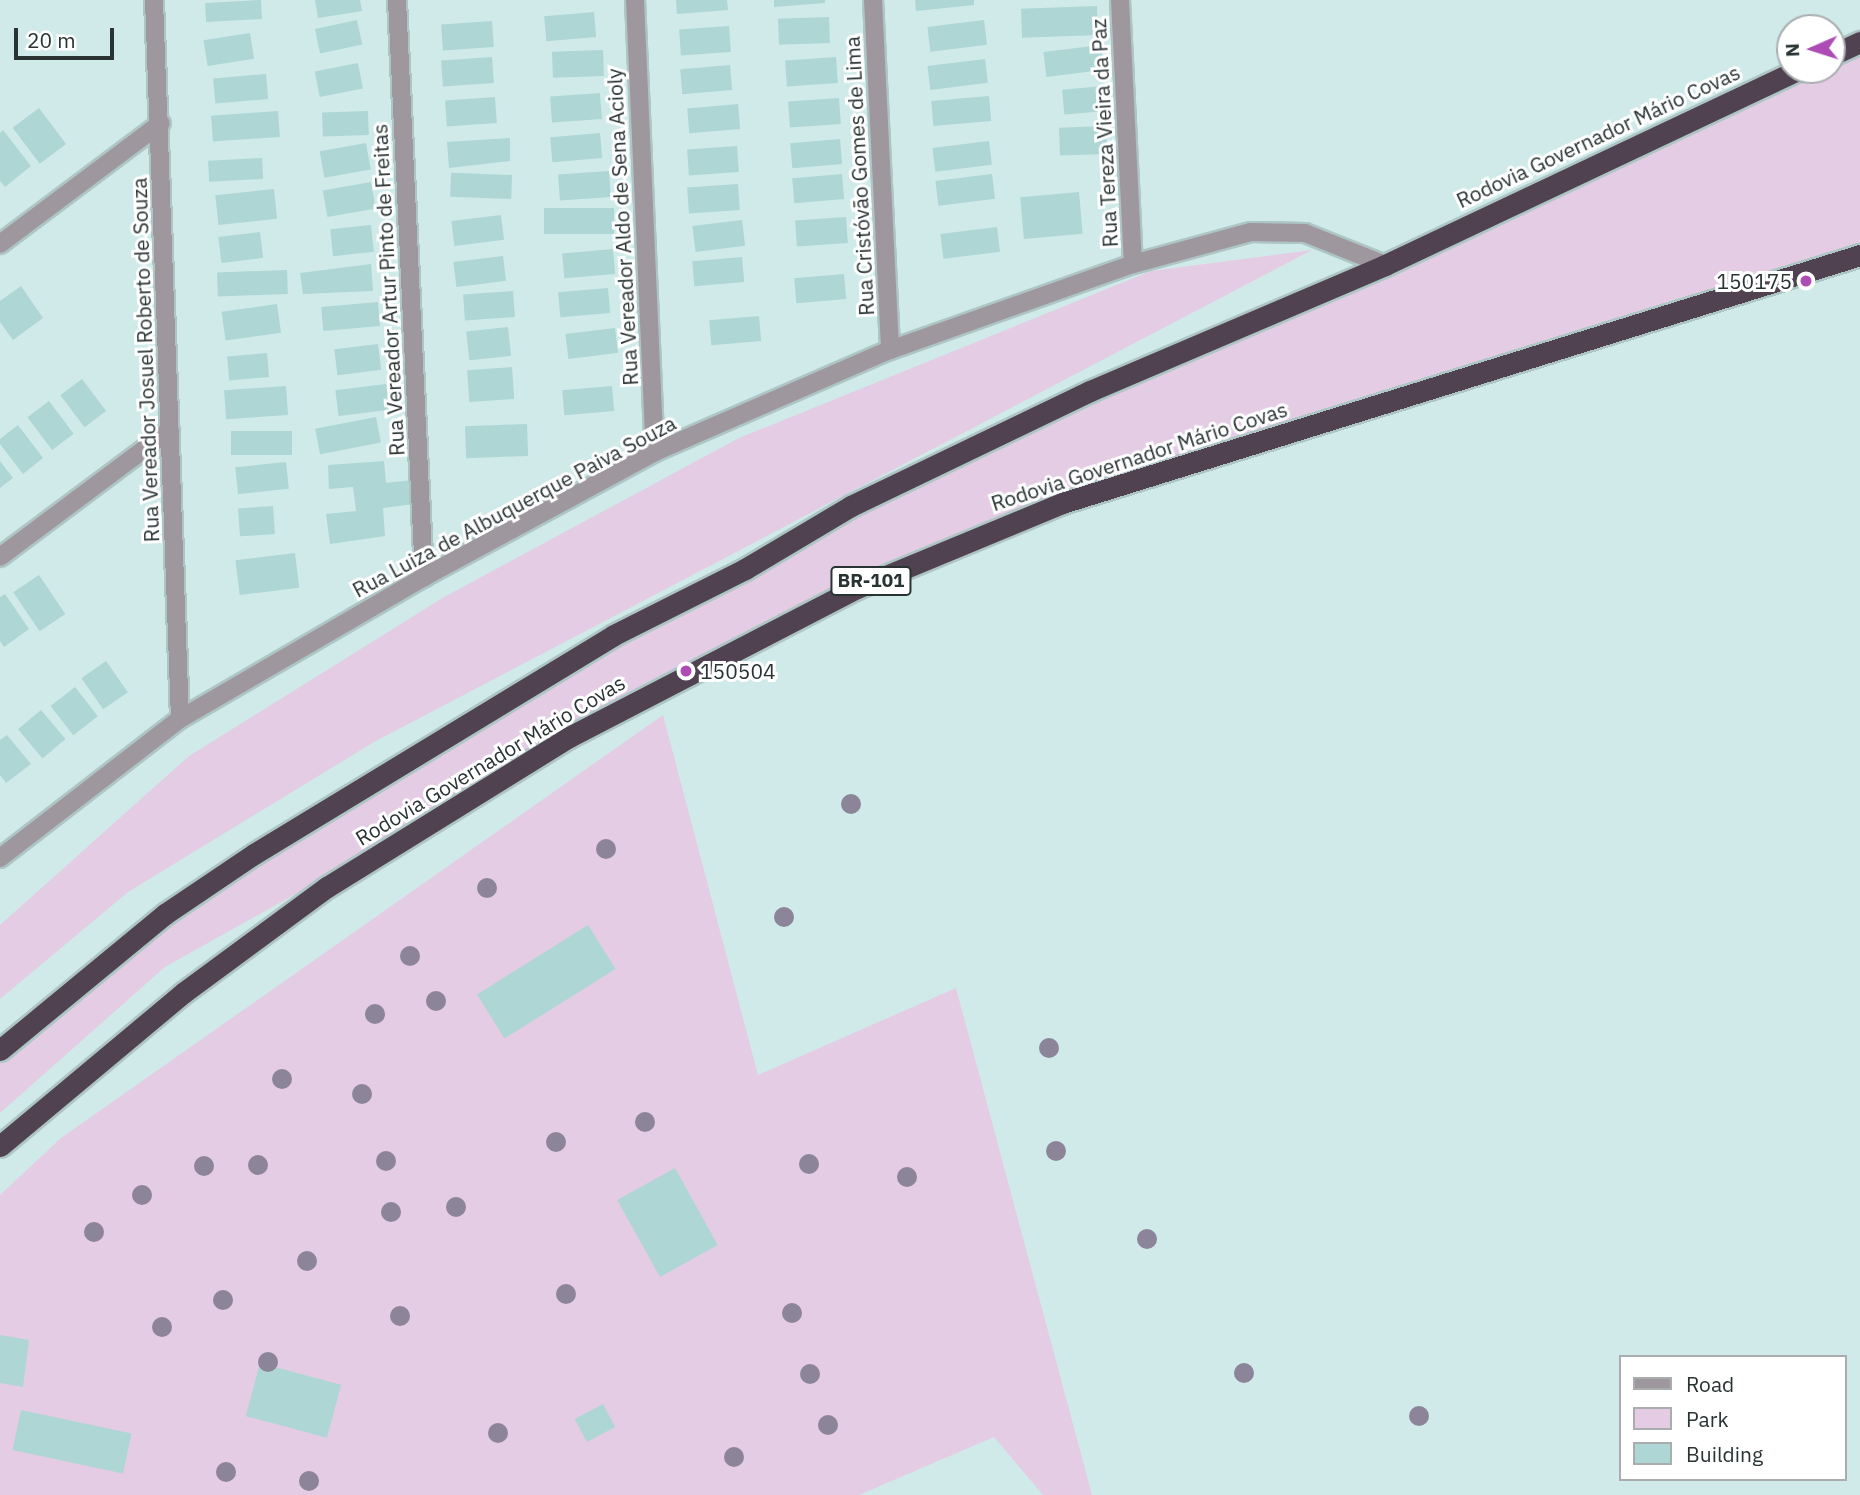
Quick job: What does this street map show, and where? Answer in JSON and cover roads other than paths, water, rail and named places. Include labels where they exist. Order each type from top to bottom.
[{"type":"highway","name":"Rodovia Governador Mário Covas","points":[[0,1050],[165,914],[254,853],[614,635],[745,569],[852,506],[1077,397],[1385,265],[1776,80]]},
{"type":"highway","name":"Rodovia Governador Mário Covas","points":[[0,1146],[183,993],[369,859],[569,737],[857,588],[1062,503],[1860,255]]},
{"type":"street","name":"Rua Vereador Josuel Roberto de Souza","points":[[154,0],[161,123],[180,719]]},
{"type":"street","name":"Rua Vereador Artur Pinto de Freitas","points":[[397,0],[424,577]]},
{"type":"street","name":"Rua Vereador Aldo de Sena Acioly","points":[[635,0],[655,452]]},
{"type":"street","name":"Rua Cristóvão Gomes de Lima","points":[[873,0],[890,350]]},
{"type":"street","name":"Rua Tereza Vieira da Paz","points":[[1120,0],[1133,264]]},
{"type":"street","points":[[0,244],[161,123]]},
{"type":"street","name":"Rua Luiza de Albuquerque Paiva Souza","points":[[0,858],[180,719],[424,577],[655,452],[890,350],[1133,264],[1251,232],[1305,233],[1385,265]]},
{"type":"street","points":[[0,557],[170,430]]},
{"type":"place","name":"150175","points":[[1806,281]]},
{"type":"place","name":"150504","points":[[686,671]]}]
